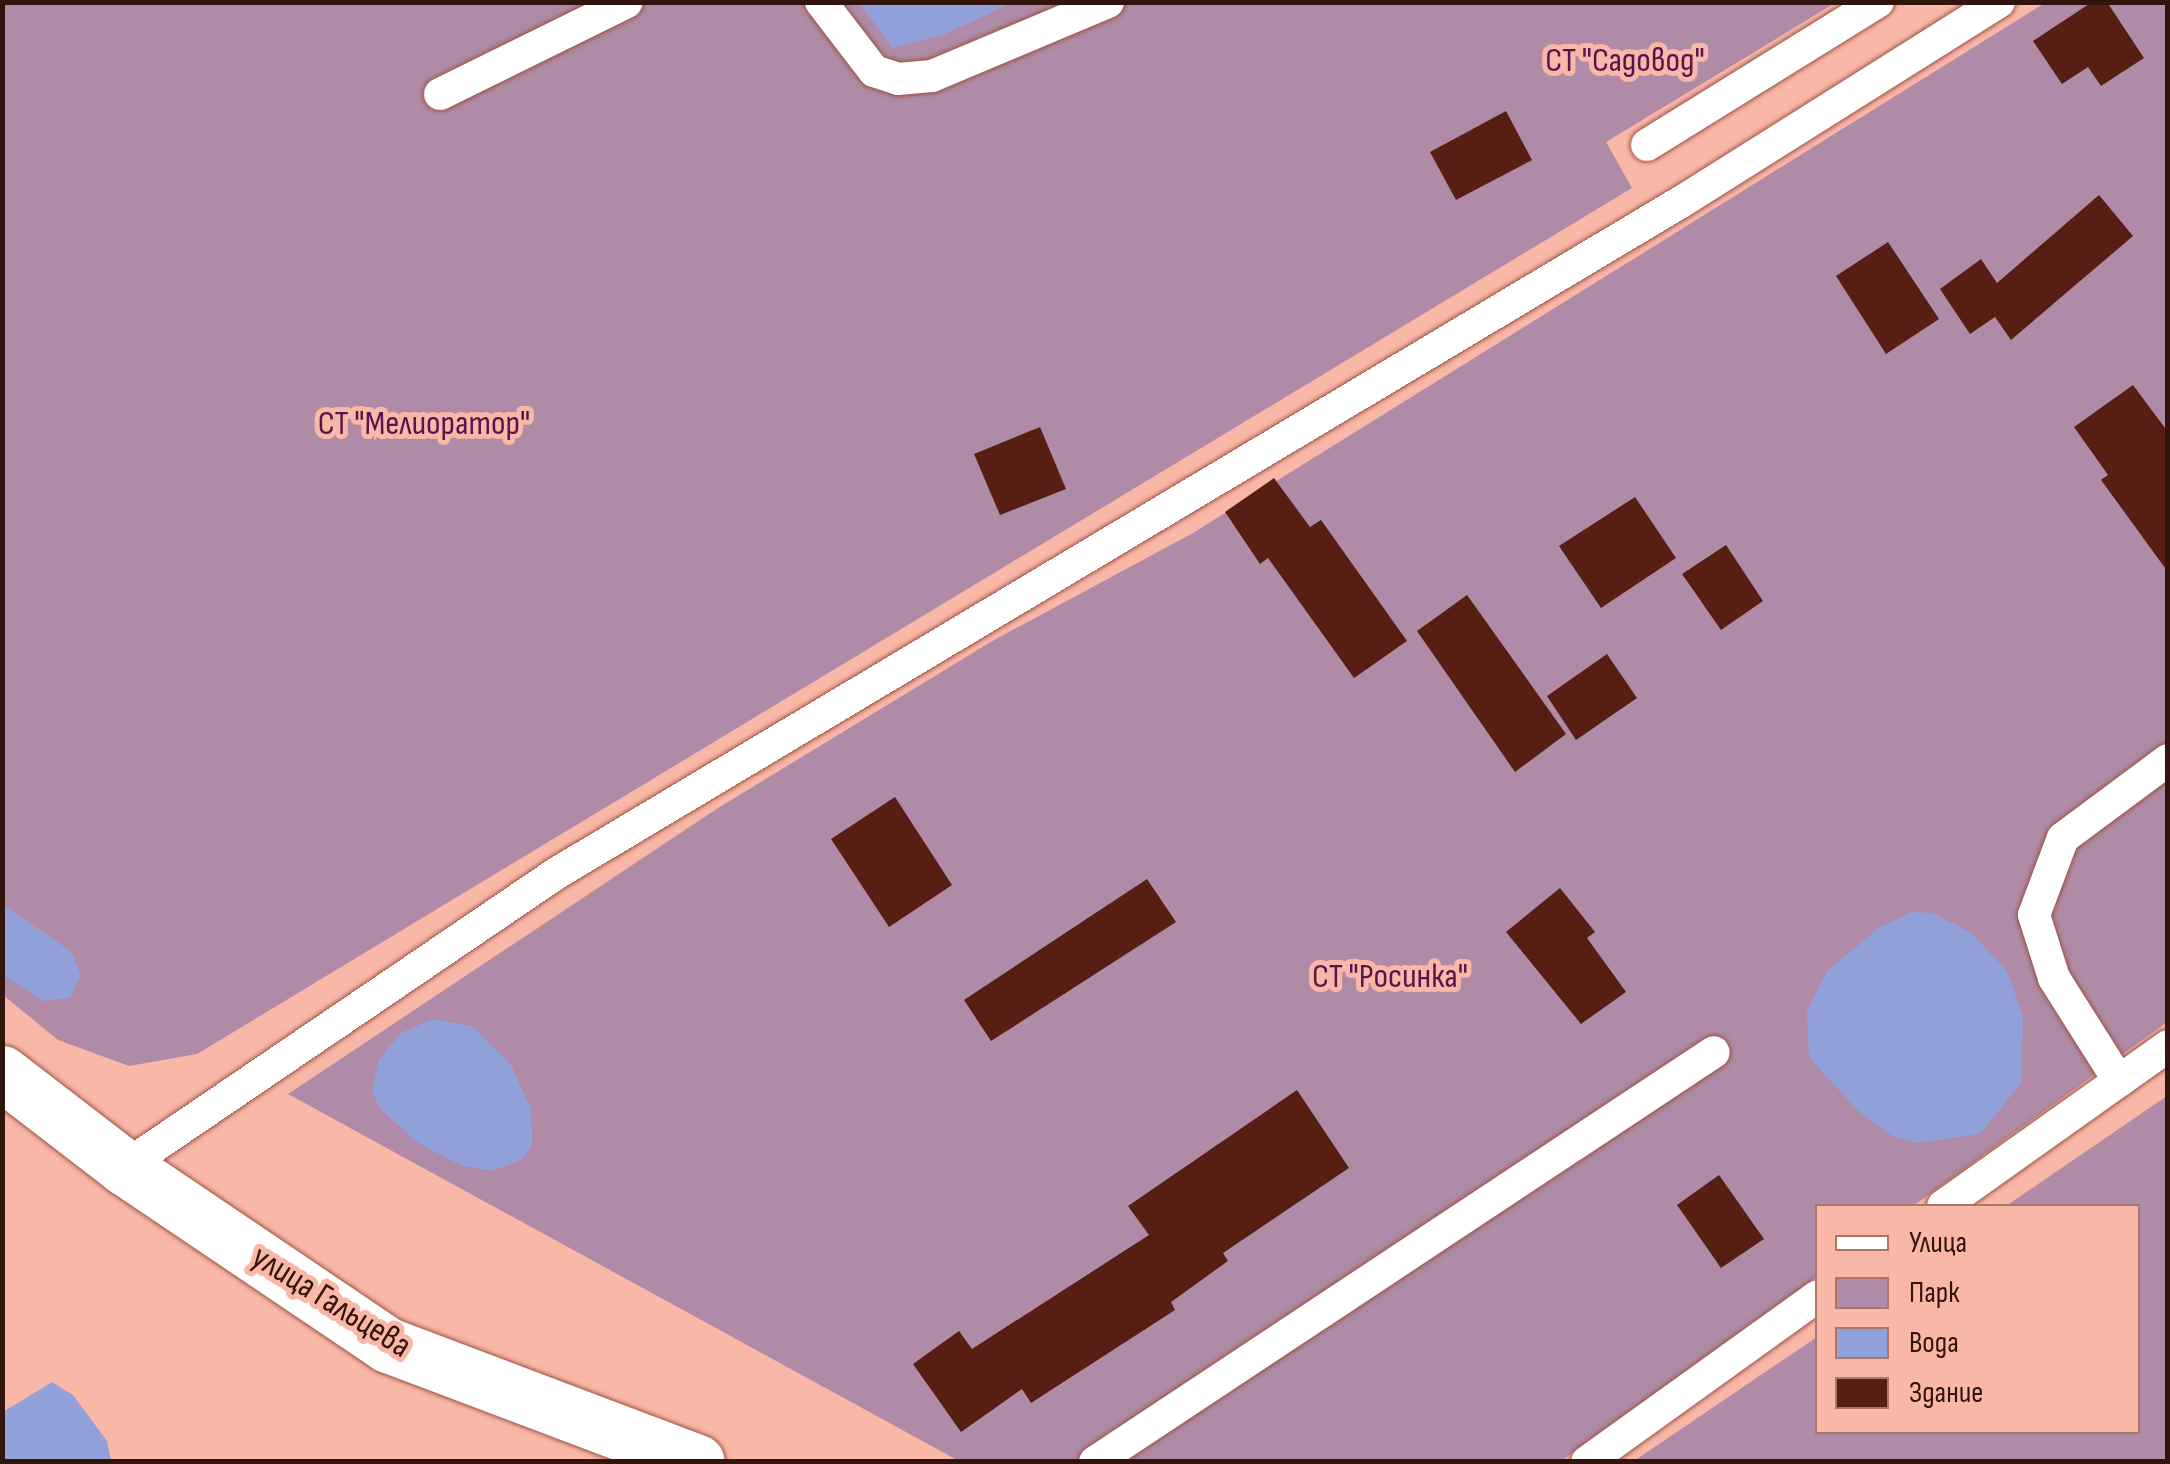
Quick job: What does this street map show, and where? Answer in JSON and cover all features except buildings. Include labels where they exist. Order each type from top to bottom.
[{"type":"street","name":"улица Гальцева","points":[[2,1073],[124,1167],[388,1345],[698,1462]]},
{"type":"lane","points":[[440,94],[627,2]]},
{"type":"lane","points":[[821,2],[874,70],[898,79],[932,76],[1108,2]]},
{"type":"lane","points":[[1647,144],[1878,2]]},
{"type":"lane","points":[[124,1167],[557,873],[1681,202],[1998,2]]},
{"type":"lane","points":[[2119,1080],[2054,978],[2034,915],[2063,838],[2123,787],[2168,760]]},
{"type":"lane","points":[[1946,1204],[2168,1046]]},
{"type":"lane","points":[[1095,1462],[1714,1052]]},
{"type":"lane","points":[[1586,1462],[1815,1298]]},
{"type":"green space","name":"СТ \"Мелиоратор\"","points":[[2,3],[1835,3],[1606,142],[1632,188],[197,1054],[129,1066],[58,1040],[3,995]]},
{"type":"green space","name":"СТ \"Росинка\"","points":[[2045,3],[2167,3],[2167,1022],[1916,1204],[1815,1204],[1815,1277],[1561,1461],[959,1461],[288,1094],[718,808],[994,640],[1193,533]]},
{"type":"green space","points":[[2167,1096],[2167,1461],[1634,1461],[1815,1338],[1815,1434],[2140,1434],[2140,1204],[2009,1204]]},
{"type":"water","points":[[859,3],[1012,3],[945,34],[893,48]]},
{"type":"water","points":[[2,904],[72,952],[81,976],[70,998],[43,1001],[3,975]]},
{"type":"water","points":[[1912,912],[1932,913],[1970,932],[2007,971],[2023,1017],[2021,1083],[1980,1134],[1918,1143],[1894,1137],[1858,1111],[1809,1057],[1807,1012],[1827,971],[1880,927]]},
{"type":"water","points":[[433,1019],[472,1026],[510,1063],[531,1109],[532,1145],[522,1160],[491,1171],[460,1165],[415,1141],[379,1107],[372,1091],[379,1059],[401,1033]]},
{"type":"water","points":[[52,1382],[73,1395],[107,1441],[111,1461],[3,1461],[3,1412]]},
{"type":"park label","name":"СТ \"Садовод\"","points":[[1625,61]]}]
